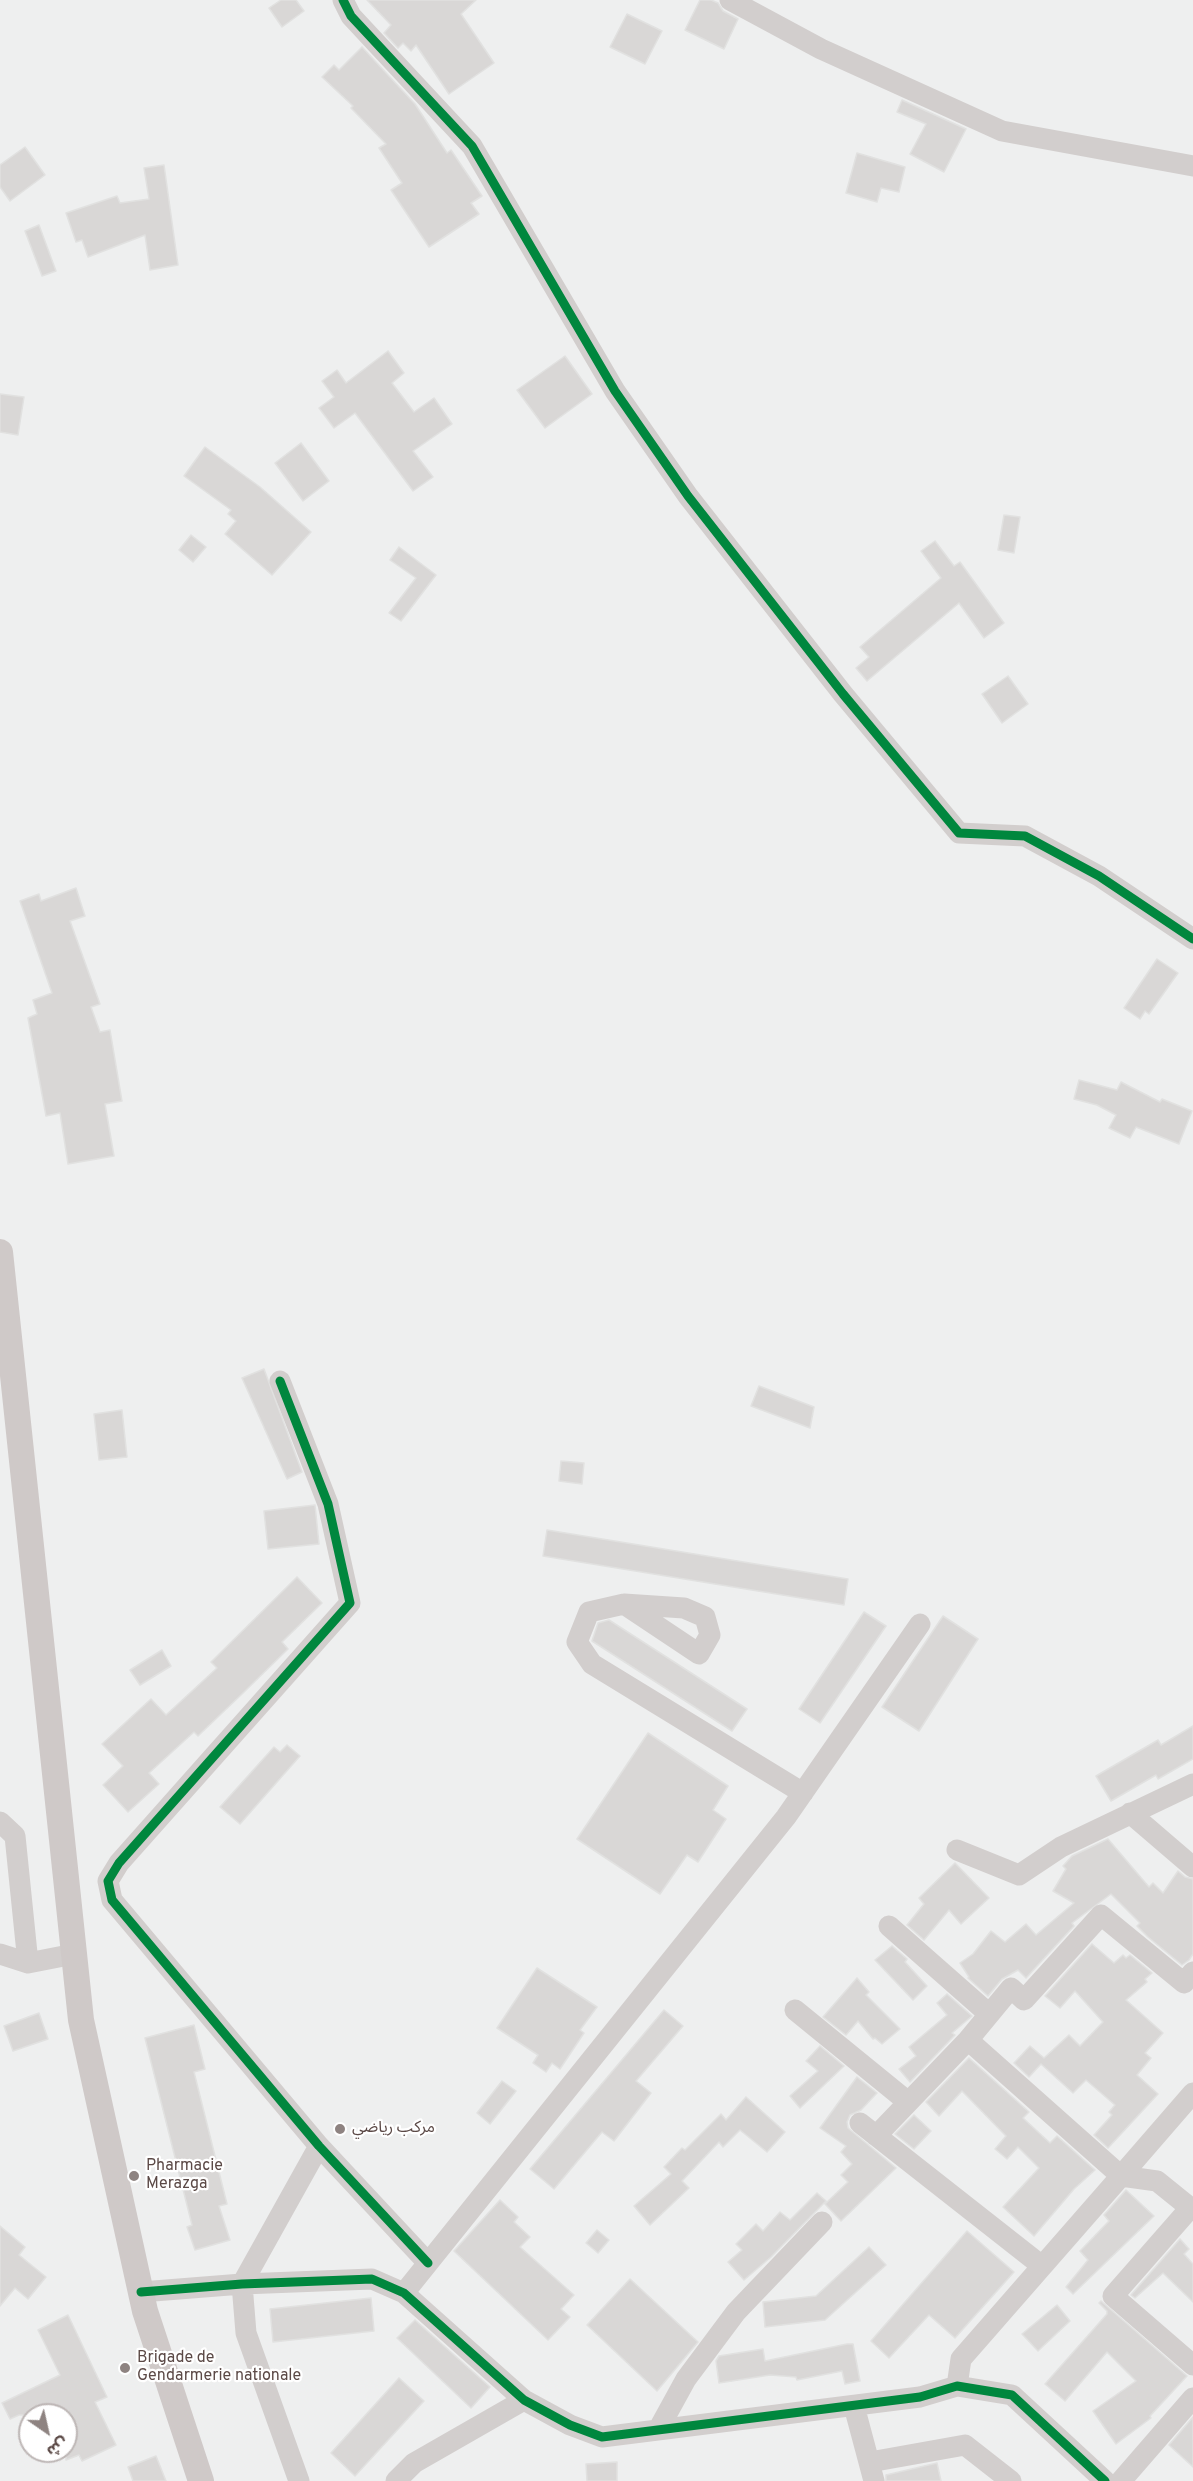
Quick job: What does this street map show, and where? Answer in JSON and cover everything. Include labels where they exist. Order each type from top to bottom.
[{"type":"main road","points":[[0,1252],[81,2020],[141,2292],[201,2481]]},
{"type":"street","points":[[343,0],[351,16],[472,146],[615,391],[688,496],[843,694],[959,833],[1024,836],[1099,876],[1193,939]]},
{"type":"street","points":[[730,0],[821,49],[1002,131],[1193,166]]},
{"type":"street","points":[[280,1381],[328,1504],[350,1603],[119,1863],[108,1881],[112,1900],[319,2146],[428,2264]]},
{"type":"street","points":[[624,1604],[590,1612],[577,1642],[592,1664],[803,1793]]},
{"type":"street","points":[[404,2293],[786,1817],[920,1624]]},
{"type":"street","points":[[957,1850],[1019,1875],[1061,1847],[1193,1784]]},
{"type":"street","points":[[1130,1813],[1193,1867]]},
{"type":"street","points":[[0,1822],[15,1836],[28,1963]]},
{"type":"street","points":[[1042,2266],[868,2130],[908,2103],[968,2040],[1011,1988],[1024,2001],[1101,1915],[1184,1983],[1193,1972]]},
{"type":"street","points":[[889,1926],[989,2014]]},
{"type":"street","points":[[0,1954],[28,1963],[74,1954]]},
{"type":"street","points":[[795,2010],[908,2103]]},
{"type":"street","points":[[968,2040],[1121,2176],[1157,2181],[1192,2208],[1113,2296],[1193,2365]]},
{"type":"street","points":[[957,2386],[961,2359],[1193,2093]]},
{"type":"street","points":[[299,2481],[246,2333],[242,2284],[319,2146]]},
{"type":"street","points":[[658,2430],[686,2379],[736,2312],[822,2222]]},
{"type":"street","points":[[141,2292],[242,2284],[372,2280],[404,2293],[524,2400],[570,2425],[602,2438],[920,2397],[957,2386],[1012,2395],[1105,2481]]},
{"type":"street","points":[[1121,2481],[1193,2398]]},
{"type":"street","points":[[396,2481],[414,2463],[524,2400]]},
{"type":"street","points":[[854,2406],[872,2472],[965,2445],[1011,2481]]},
{"type":"building","points":[[281,0],[296,0],[304,11],[282,27],[269,8]]},
{"type":"building","points":[[367,0],[476,0],[461,14],[494,63],[449,94],[416,45],[411,51],[403,43],[398,48],[384,33],[391,25]]},
{"type":"building","points":[[700,0],[711,0],[718,3],[723,11],[738,19],[724,49],[685,30]]},
{"type":"building","points":[[627,14],[662,31],[645,64],[610,47]]},
{"type":"building","points":[[362,47],[415,104],[447,153],[451,150],[482,196],[471,203],[479,214],[429,247],[391,190],[402,183],[379,148],[386,144],[351,108],[353,106],[322,77],[334,65],[339,70]]},
{"type":"building","points":[[902,100],[966,129],[944,172],[910,154],[926,124],[897,112]]},
{"type":"building","points":[[25,147],[45,175],[10,201],[0,187],[0,165]]},
{"type":"building","points":[[857,153],[905,167],[899,192],[881,188],[877,202],[846,193]]},
{"type":"building","points":[[164,165],[178,265],[150,270],[145,235],[88,257],[82,240],[76,242],[66,213],[117,196],[120,203],[149,199],[144,168]]},
{"type":"building","points":[[39,225],[56,271],[42,276],[25,231]]},
{"type":"building","points":[[388,351],[404,373],[392,383],[414,412],[434,398],[452,424],[413,451],[433,477],[413,491],[355,413],[334,428],[319,408],[334,397],[322,381],[337,370],[346,383]]},
{"type":"building","points":[[565,356],[592,394],[545,428],[517,390]]},
{"type":"building","points":[[0,394],[24,397],[18,435],[0,432]]},
{"type":"building","points":[[301,443],[329,481],[303,501],[275,463]]},
{"type":"building","points":[[205,447],[260,487],[311,532],[272,575],[225,534],[236,521],[228,514],[231,510],[184,476]]},
{"type":"building","points":[[1004,515],[1020,517],[1014,553],[998,550]]},
{"type":"building","points":[[191,535],[206,547],[193,562],[179,550]]},
{"type":"building","points":[[935,541],[954,566],[960,562],[1004,623],[984,638],[959,603],[867,681],[856,668],[869,657],[860,647],[941,578],[921,551]]},
{"type":"building","points":[[399,547],[436,575],[401,621],[389,613],[416,578],[390,560]]},
{"type":"building","points":[[1008,676],[1028,704],[1002,723],[982,694]]},
{"type":"building","points":[[76,888],[85,916],[70,921],[100,1004],[91,1007],[100,1032],[110,1030],[122,1101],[105,1104],[114,1156],[68,1164],[60,1113],[46,1116],[28,1018],[37,1014],[33,1000],[52,993],[20,901],[39,894],[41,901]]},
{"type":"building","points":[[1157,959],[1178,973],[1149,1014],[1145,1011],[1140,1019],[1124,1008]]},
{"type":"building","points":[[1079,1080],[1117,1090],[1121,1082],[1160,1102],[1162,1099],[1192,1111],[1179,1144],[1136,1127],[1130,1138],[1109,1128],[1116,1115],[1097,1105],[1074,1099]]},
{"type":"building","points":[[264,1369],[302,1472],[287,1479],[242,1378]]},
{"type":"building","points":[[759,1386],[814,1407],[810,1428],[751,1406]]},
{"type":"building","points":[[122,1410],[127,1457],[99,1460],[94,1414]]},
{"type":"building","points":[[561,1461],[584,1463],[582,1484],[559,1481]]},
{"type":"building","points":[[315,1505],[319,1544],[268,1549],[264,1511]]},
{"type":"building","points":[[547,1530],[848,1579],[844,1605],[543,1556]]},
{"type":"building","points":[[297,1577],[322,1603],[282,1642],[288,1649],[198,1736],[194,1732],[149,1773],[159,1784],[128,1812],[103,1785],[123,1766],[102,1744],[151,1699],[166,1715],[217,1668],[211,1662]]},
{"type":"building","points":[[864,1612],[886,1626],[820,1723],[799,1709]]},
{"type":"building","points":[[943,1616],[978,1639],[919,1731],[882,1707]]},
{"type":"building","points":[[609,1620],[747,1709],[732,1731],[592,1641],[598,1623]]},
{"type":"building","points":[[162,1650],[171,1666],[140,1685],[130,1670]]},
{"type":"building","points":[[1193,1726],[1193,1759],[1158,1779],[1156,1775],[1111,1801],[1096,1776],[1158,1740],[1161,1745]]},
{"type":"building","points":[[648,1733],[728,1786],[713,1810],[726,1819],[698,1862],[687,1855],[660,1894],[577,1839]]},
{"type":"building","points":[[287,1745],[300,1756],[240,1824],[220,1807],[274,1747],[280,1752]]},
{"type":"building","points":[[1108,1839],[1149,1887],[1153,1883],[1163,1893],[1178,1871],[1185,1877],[1193,1879],[1193,1954],[1189,1960],[1182,1965],[1148,1937],[1137,1926],[1140,1923],[1111,1894],[1072,1923],[1074,1926],[1026,1978],[1018,1970],[1002,1979],[988,1996],[968,1978],[960,1963],[973,1954],[991,1931],[1005,1942],[1026,1924],[1036,1935],[1074,1903],[1053,1891],[1066,1869],[1063,1866],[1072,1856]]},
{"type":"building","points":[[955,1863],[989,1898],[961,1924],[949,1910],[924,1940],[907,1925],[924,1904],[919,1898]]},
{"type":"building","points":[[1092,1944],[1114,1963],[1123,1955],[1126,1958],[1130,1955],[1152,1973],[1145,1979],[1147,1982],[1126,2000],[1163,2033],[1145,2053],[1151,2058],[1137,2075],[1158,2094],[1108,2148],[1094,2135],[1112,2115],[1109,2112],[1115,2105],[1086,2080],[1073,2093],[1041,2064],[1029,2077],[1014,2063],[1030,2046],[1044,2058],[1069,2035],[1080,2046],[1103,2022],[1075,1991],[1060,2008],[1045,1996]]},
{"type":"building","points":[[892,1946],[907,1959],[905,1962],[927,1986],[913,2000],[875,1960]]},
{"type":"building","points":[[537,1968],[597,2007],[580,2030],[584,2033],[560,2069],[552,2063],[546,2072],[533,2063],[538,2055],[497,2028]]},
{"type":"building","points":[[857,1978],[869,1992],[866,1995],[900,2029],[882,2044],[875,2038],[873,2039],[858,2021],[846,2035],[823,2017]]},
{"type":"building","points":[[947,1994],[972,2016],[952,2033],[955,2035],[910,2082],[899,2069],[916,2056],[909,2047],[947,2015],[937,2003]]},
{"type":"building","points":[[664,2010],[683,2026],[636,2081],[651,2093],[614,2141],[602,2132],[554,2189],[530,2169]]},
{"type":"building","points":[[39,2013],[48,2039],[13,2051],[4,2026]]},
{"type":"building","points":[[194,2025],[205,2069],[194,2072],[227,2204],[219,2206],[230,2240],[195,2250],[187,2227],[192,2225],[145,2038]]},
{"type":"building","points":[[820,2046],[844,2066],[800,2108],[790,2096],[818,2071],[806,2061]]},
{"type":"building","points":[[969,2058],[1029,2112],[1023,2118],[1050,2143],[1057,2136],[1095,2170],[1074,2189],[1034,2236],[1003,2207],[1039,2168],[1018,2147],[1007,2159],[995,2149],[1006,2136],[962,2091],[939,2116],[926,2102]]},
{"type":"building","points":[[857,2077],[877,2093],[861,2110],[850,2115],[847,2122],[848,2128],[896,2168],[841,2221],[825,2204],[848,2182],[841,2175],[852,2164],[841,2152],[846,2146],[820,2128]]},
{"type":"building","points":[[502,2081],[516,2091],[490,2124],[477,2113]]},
{"type":"building","points":[[746,2097],[785,2132],[767,2152],[740,2130],[723,2147],[719,2142],[682,2181],[689,2188],[650,2225],[634,2206],[671,2174],[664,2167],[682,2148],[685,2150],[721,2114],[726,2120]]},
{"type":"building","points":[[914,2115],[931,2131],[914,2149],[895,2134]]},
{"type":"building","points":[[1126,2190],[1154,2216],[1073,2294],[1066,2287],[1088,2260],[1080,2251],[1109,2221],[1104,2215]]},
{"type":"building","points":[[817,2193],[826,2201],[771,2257],[744,2280],[728,2262],[742,2250],[736,2244],[756,2224],[763,2231],[780,2212],[790,2220]]},
{"type":"building","points":[[500,2200],[518,2217],[514,2222],[530,2237],[520,2247],[574,2295],[561,2309],[570,2317],[548,2340],[454,2251]]},
{"type":"building","points":[[0,2226],[25,2247],[19,2255],[46,2277],[28,2299],[15,2288],[0,2306]]},
{"type":"building","points":[[597,2230],[609,2240],[598,2253],[586,2243]]},
{"type":"building","points":[[967,2231],[1014,2272],[955,2338],[929,2315],[889,2358],[871,2341]]},
{"type":"building","points":[[1180,2239],[1189,2249],[1184,2254],[1193,2264],[1193,2302],[1163,2273],[1135,2298],[1131,2295]]},
{"type":"building","points":[[869,2247],[886,2265],[825,2320],[765,2327],[763,2302],[816,2296]]},
{"type":"building","points":[[630,2279],[698,2342],[657,2391],[587,2325]]},
{"type":"building","points":[[371,2298],[374,2331],[273,2342],[270,2309]]},
{"type":"building","points":[[1101,2301],[1187,2376],[1150,2416],[1151,2418],[1116,2444],[1093,2411],[1136,2381],[1107,2352],[1065,2401],[1045,2384],[1107,2314],[1099,2303]]},
{"type":"building","points":[[1057,2305],[1070,2321],[1038,2351],[1022,2334]]},
{"type":"building","points":[[68,2315],[107,2397],[95,2402],[116,2445],[82,2461],[78,2455],[78,2403],[18,2403],[18,2415],[10,2419],[2,2403],[60,2375],[38,2330]]},
{"type":"building","points":[[415,2320],[490,2387],[471,2408],[397,2338]]},
{"type":"building","points":[[853,2344],[860,2381],[845,2384],[842,2371],[797,2380],[796,2377],[770,2375],[719,2383],[716,2361],[719,2356],[763,2349],[765,2361]]},
{"type":"building","points":[[399,2378],[424,2401],[355,2476],[331,2453]]},
{"type":"building","points":[[1193,2417],[1193,2467],[1169,2445]]},
{"type":"building","points":[[156,2456],[166,2481],[133,2481],[128,2467]]},
{"type":"building","points":[[617,2462],[617,2481],[587,2481],[586,2464]]},
{"type":"building","points":[[937,2463],[941,2481],[886,2481],[886,2475]]},
{"type":"cycle path","points":[[343,0],[351,16],[472,146],[615,391],[688,496],[843,694],[959,833],[1025,836],[1099,876],[1193,939]]},
{"type":"cycle path","points":[[280,1381],[328,1504],[350,1603],[119,1863],[108,1881],[112,1900],[319,2146],[428,2263]]},
{"type":"cycle path","points":[[141,2292],[242,2284],[372,2279],[404,2293],[524,2400],[570,2425],[602,2437],[920,2397],[957,2386],[1012,2395],[1105,2481]]},
{"type":"place","name":"مركب رياضي","points":[[340,2129]]},
{"type":"place","name":"Pharmacie Merazga","points":[[134,2176]]},
{"type":"place","name":"Brigade de Gendarmerie nationale","points":[[125,2368]]}]
